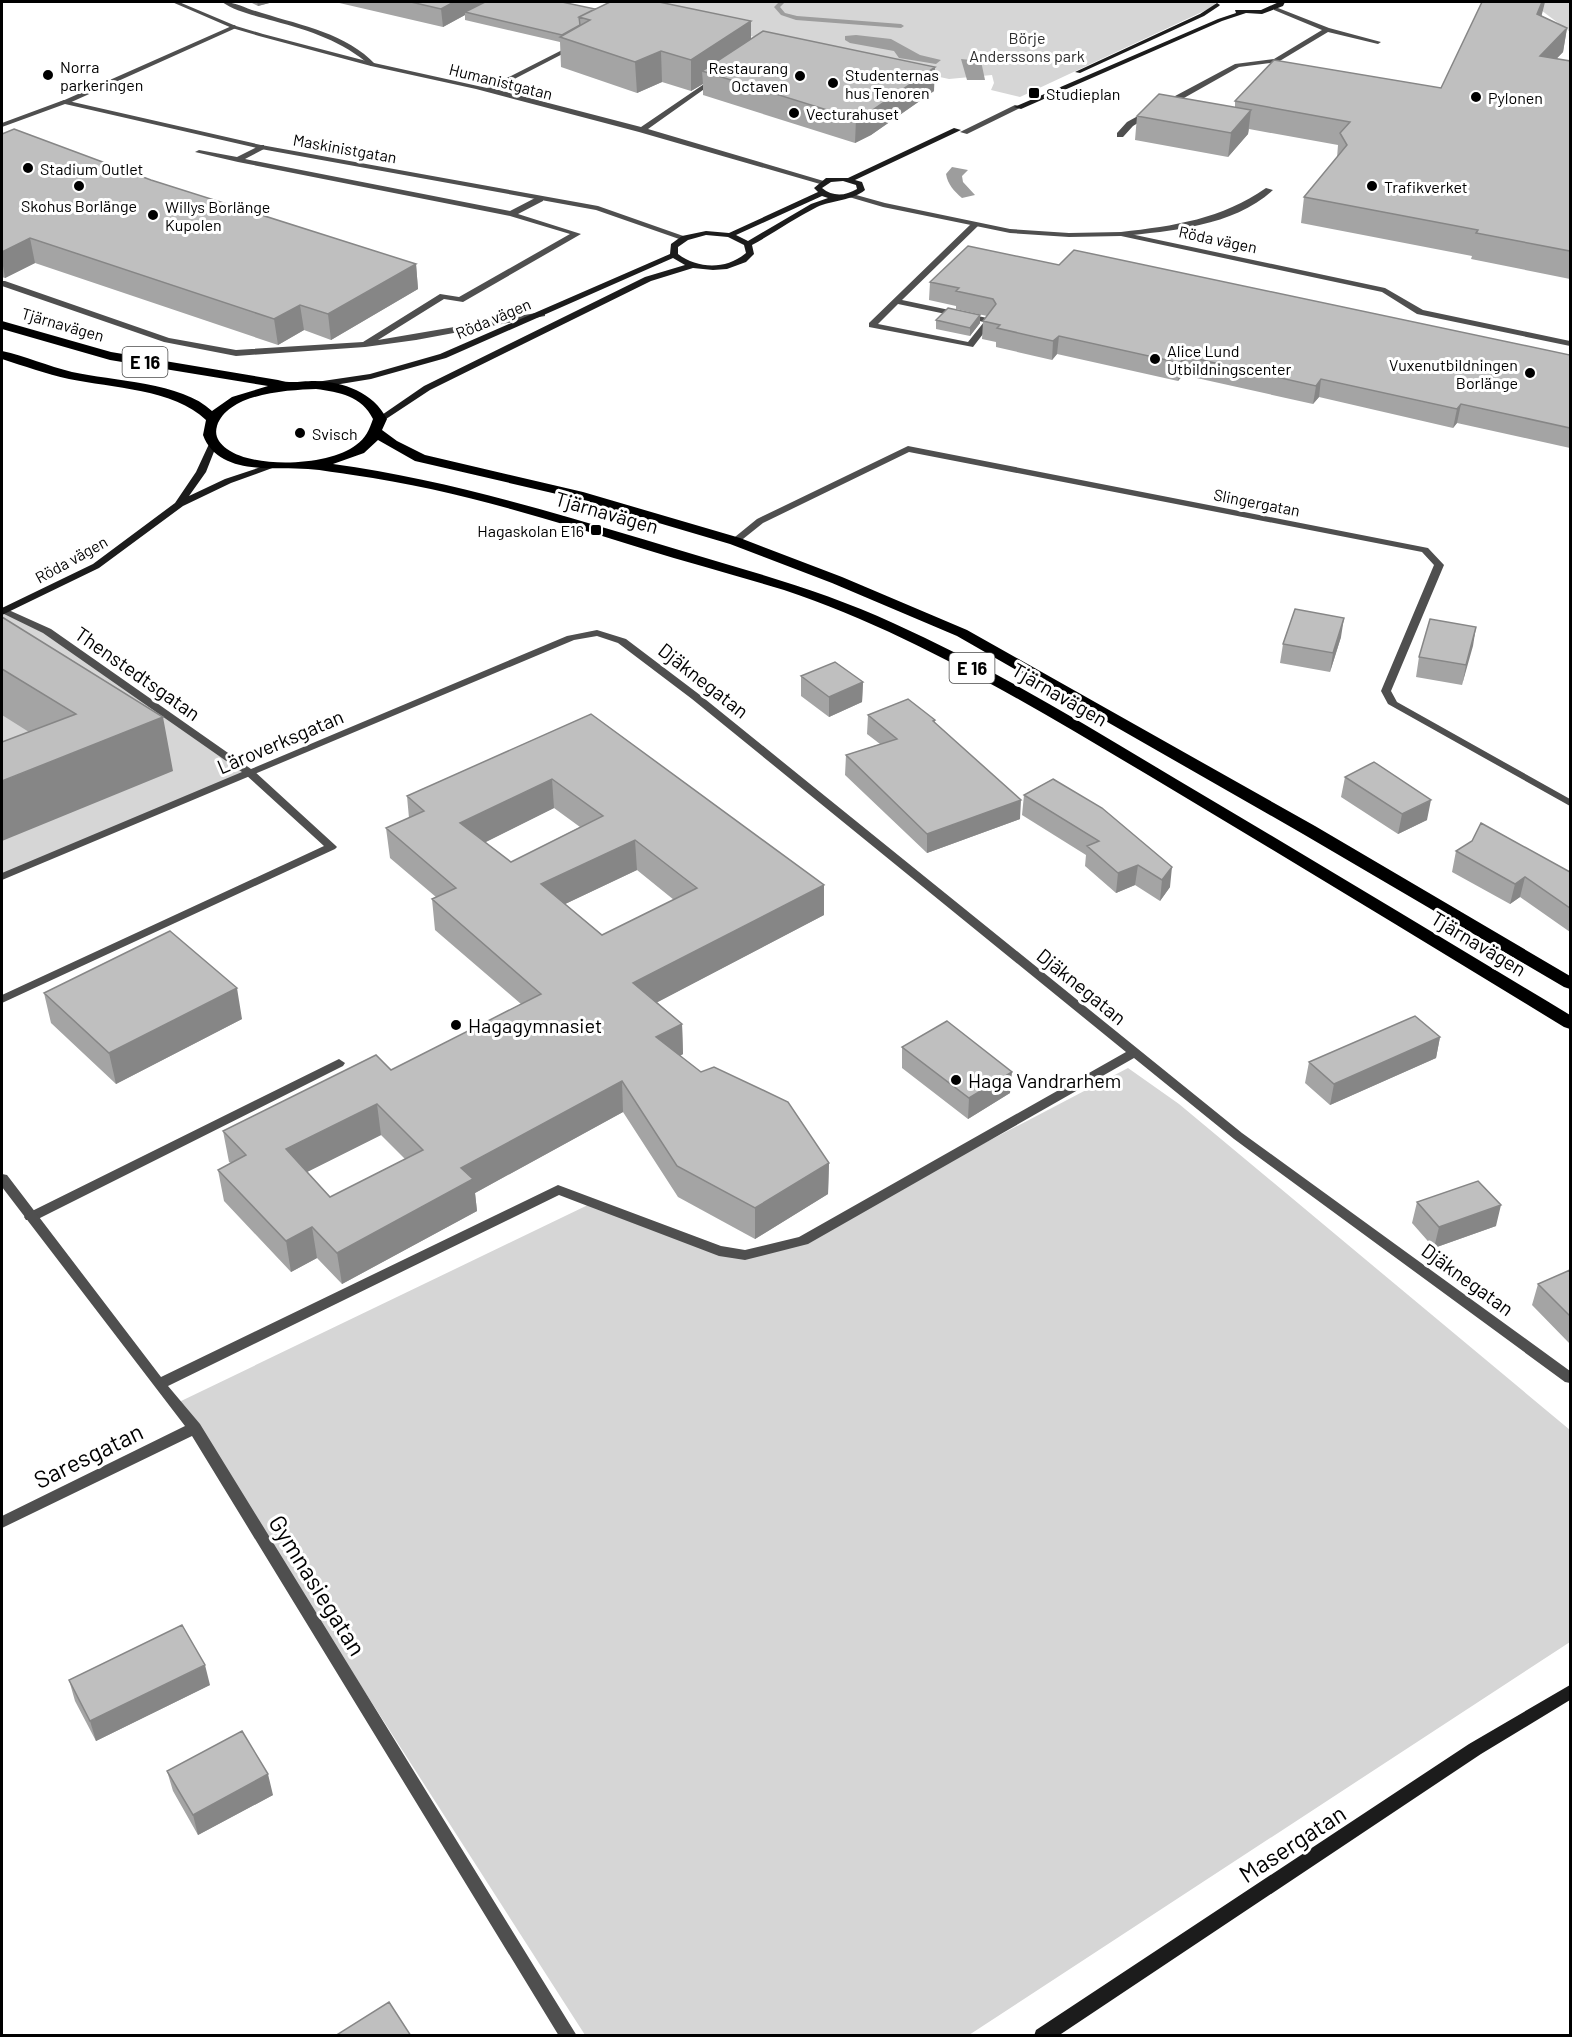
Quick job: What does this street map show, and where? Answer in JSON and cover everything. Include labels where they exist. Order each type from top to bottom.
[{"type":"highway","name":"Tjärnavägen","points":[[2,325],[110,356],[291,386],[316,385],[348,391],[370,402],[378,425],[392,444],[420,458],[578,495],[735,541],[837,580],[962,633],[1319,836],[1570,983]]},
{"type":"highway","name":"E 16","points":[[2,355],[69,375],[164,393],[200,407],[213,420]]},
{"type":"highway","points":[[291,386],[271,389],[243,398],[221,410],[213,420],[209,432],[213,444],[226,455],[246,463],[270,467],[309,465],[351,453],[362,446],[378,425]]},
{"type":"highway","name":"Tjärnavägen","points":[[309,465],[379,474],[481,497],[772,583],[854,610],[976,671],[1060,717],[1276,844],[1570,1023]]},
{"type":"street","name":"Humanistgatan","points":[[175,2],[234,27],[373,65],[488,90],[642,130],[823,182]]},
{"type":"street","points":[[225,2],[240,9],[308,27],[335,38],[360,51],[373,65]]},
{"type":"street","points":[[1276,9],[1282,2]]},
{"type":"street","points":[[859,184],[1010,104],[1202,15],[1216,3],[1244,12],[1276,9],[1327,30],[1378,42]]},
{"type":"street","points":[[850,180],[1220,20],[1244,12]]},
{"type":"street","points":[[2,125],[64,102],[234,27]]},
{"type":"street","points":[[1276,61],[1327,30]]},
{"type":"street","points":[[488,90],[587,39]]},
{"type":"street","points":[[1120,135],[1130,124],[1237,65],[1276,61],[1287,63]]},
{"type":"street","points":[[642,130],[721,75]]},
{"type":"street","name":"Maskinistgatan","points":[[64,102],[261,147],[598,208],[685,238]]},
{"type":"street","points":[[238,160],[261,147]]},
{"type":"street","points":[[199,152],[511,214],[578,234],[460,300],[443,296],[365,344]]},
{"type":"street","points":[[693,266],[674,255],[674,246],[685,238],[706,234],[730,235],[748,243],[814,206],[837,197],[852,195],[861,190],[859,184],[850,180],[836,179],[823,182],[818,188],[822,193],[837,197]]},
{"type":"street","points":[[1121,234],[1195,224],[1226,214],[1269,190]]},
{"type":"street","points":[[730,235],[822,193]]},
{"type":"street","name":"Röda vägen","points":[[852,195],[883,205],[1010,231],[1069,235],[1121,234],[1386,290],[1420,312],[1570,344]]},
{"type":"street","points":[[511,214],[540,199]]},
{"type":"street","points":[[896,301],[989,321],[970,345],[872,325],[896,301],[975,225]]},
{"type":"street","name":"Röda vägen","points":[[378,425],[427,388],[648,279],[693,266],[717,267],[738,262],[750,254],[748,243]]},
{"type":"street","name":"Röda vägen","points":[[316,385],[371,376],[443,356],[674,255]]},
{"type":"street","points":[[2,283],[167,340],[236,352],[365,344],[416,337],[543,313]]},
{"type":"street","name":"Röda vägen","points":[[180,504],[201,472],[213,444]]},
{"type":"street","name":"Slingergatan","points":[[735,541],[760,521],[908,449],[1425,550],[1439,565],[1386,691],[1393,704],[1570,803]]},
{"type":"street","name":"Röda vägen","points":[[2,611],[96,566],[180,504],[228,481],[270,467]]},
{"type":"street","name":"Thenstedtsgatan","points":[[2,611],[47,631],[250,773],[331,847],[2,999]]},
{"type":"street","name":"Djäknegatan","points":[[571,638],[597,633],[622,641],[706,704],[1238,1136],[1570,1378]]},
{"type":"street","name":"Läroverksgatan","points":[[2,877],[571,638]]},
{"type":"street","points":[[159,1384],[558,1190],[719,1251],[745,1255],[803,1241],[1133,1053]]},
{"type":"street","points":[[31,1217],[339,1063]]},
{"type":"street","name":"Gymnasiegatan","points":[[2,1178],[195,1428],[569,2036]]},
{"type":"street","name":"Saresgatan","points":[[2,1522],[195,1428]]},
{"type":"street","name":"Masergatan","points":[[1042,2036],[1476,1749],[1570,1692]]},
{"type":"green space","name":"Börje Anderssons park","points":[[660,2],[1214,2],[1217,5],[1020,97],[991,90],[994,83],[992,75],[949,79],[640,12]]},
{"type":"green space","points":[[1526,2],[1570,2],[1570,32],[1533,4]]},
{"type":"green space","points":[[3,611],[47,631],[250,773],[2,877]]},
{"type":"green space","points":[[1128,1068],[1179,1104],[1570,1430],[1570,1642],[969,2035],[585,2035],[179,1402],[590,1204],[742,1256],[805,1240],[872,1202]]},
{"type":"shaded area","points":[[845,36],[891,39],[920,55],[941,60],[936,64],[899,58],[894,51],[850,43],[845,40]]},
{"type":"shaded area","points":[[961,59],[981,61],[985,80],[967,80]]},
{"type":"shaded area","points":[[952,167],[968,170],[962,176],[963,182],[975,195],[962,198],[954,190],[946,174]]},
{"type":"building","points":[[411,2],[454,2],[441,9]]},
{"type":"building","points":[[485,2],[562,2],[595,9],[579,17],[580,25],[562,35],[465,12]]},
{"type":"building","points":[[610,2],[659,2],[751,21],[691,60],[661,51],[635,62],[560,37],[590,20],[579,17]]},
{"type":"building","points":[[1482,2],[1542,2],[1537,14],[1567,28],[1540,56],[1570,61],[1570,251],[1476,233],[1478,230],[1304,197],[1347,145],[1340,133],[1350,122],[1235,101],[1274,60],[1441,88]]},
{"type":"building","points":[[763,31],[935,67],[856,119],[702,71]]},
{"type":"building","points":[[1159,94],[1251,110],[1231,133],[1137,116]]},
{"type":"building","points":[[14,129],[151,180],[416,264],[328,314],[300,305],[274,319],[30,238],[2,252],[2,134]]},
{"type":"building","points":[[968,246],[1059,265],[1074,250],[1570,355],[1570,428],[1461,404],[1457,409],[1321,379],[1316,386],[1185,356],[1180,363],[1059,336],[1053,341],[997,328],[1000,325],[983,321],[996,304],[993,299],[956,291],[959,288],[930,282]]},
{"type":"building","points":[[948,308],[980,315],[970,328],[936,320]]},
{"type":"building","points":[[1295,609],[1344,618],[1333,653],[1283,644]]},
{"type":"building","points":[[2,617],[163,717],[2,781],[2,742],[76,714],[2,669]]},
{"type":"building","points":[[1430,619],[1476,627],[1466,665],[1419,657]]},
{"type":"building","points":[[835,662],[863,682],[829,697],[801,676]]},
{"type":"building","points":[[908,699],[935,720],[933,721],[1021,800],[927,834],[846,755],[897,739],[868,715]]},
{"type":"building","points":[[591,714],[824,885],[633,983],[682,1024],[656,1037],[701,1072],[714,1067],[788,1102],[829,1163],[755,1208],[677,1166],[622,1081],[461,1168],[473,1179],[337,1253],[312,1227],[286,1241],[218,1170],[246,1155],[223,1131],[376,1055],[391,1070],[541,994],[432,899],[456,888],[386,828],[424,811],[407,796]],"holes":[[[552,779],[603,816],[511,862],[460,823]],[[635,840],[697,888],[602,935],[541,884]],[[377,1104],[423,1150],[330,1197],[286,1149]]]},
{"type":"building","points":[[1374,762],[1431,800],[1402,814],[1345,777]]},
{"type":"building","points":[[1053,779],[1102,808],[1172,867],[1162,880],[1138,865],[1118,873],[1087,846],[1099,841],[1024,795]]},
{"type":"building","points":[[1481,823],[1570,872],[1570,908],[1525,877],[1515,884],[1456,851],[1472,841]]},
{"type":"building","points":[[170,931],[237,988],[109,1053],[44,993]]},
{"type":"building","points":[[1415,1016],[1440,1037],[1334,1084],[1309,1062]]},
{"type":"building","points":[[947,1021],[1012,1072],[969,1098],[902,1047]]},
{"type":"building","points":[[1478,1181],[1501,1205],[1439,1227],[1417,1202]]},
{"type":"building","points":[[1570,1270],[1570,1316],[1538,1284]]},
{"type":"building","points":[[182,1625],[205,1665],[90,1721],[69,1680]]},
{"type":"building","points":[[242,1731],[268,1774],[193,1815],[167,1771]]},
{"type":"building","points":[[389,2002],[411,2036],[335,2036]]},
{"type":"waterway","points":[[782,2],[777,7],[783,14],[796,18],[901,26]]},
{"type":"place","name":"Norra parkeringen","points":[[48,75]]},
{"type":"place","name":"Restaurang Octaven","points":[[800,76]]},
{"type":"place","name":"Studenternas hus Tenoren","points":[[833,83]]},
{"type":"place","name":"Studieplan","points":[[1034,93]]},
{"type":"place","name":"Pylonen","points":[[1476,97]]},
{"type":"place","name":"Vecturahuset","points":[[794,113]]},
{"type":"place","name":"Stadium Outlet","points":[[28,168]]},
{"type":"place","name":"Skohus Borlänge","points":[[79,186]]},
{"type":"place","name":"Trafikverket","points":[[1372,186]]},
{"type":"place","name":"Willys Borlänge Kupolen","points":[[153,215]]},
{"type":"place","name":"Alice Lund Utbildningscenter","points":[[1155,359]]},
{"type":"place","name":"Vuxenutbildningen Borlänge","points":[[1530,373]]},
{"type":"place","name":"Svisch","points":[[300,433]]},
{"type":"place","name":"Hagaskolan E16","points":[[596,530]]},
{"type":"place","name":"Hagagymnasiet","points":[[456,1025]]},
{"type":"place","name":"Haga Vandrarhem","points":[[956,1080]]}]
